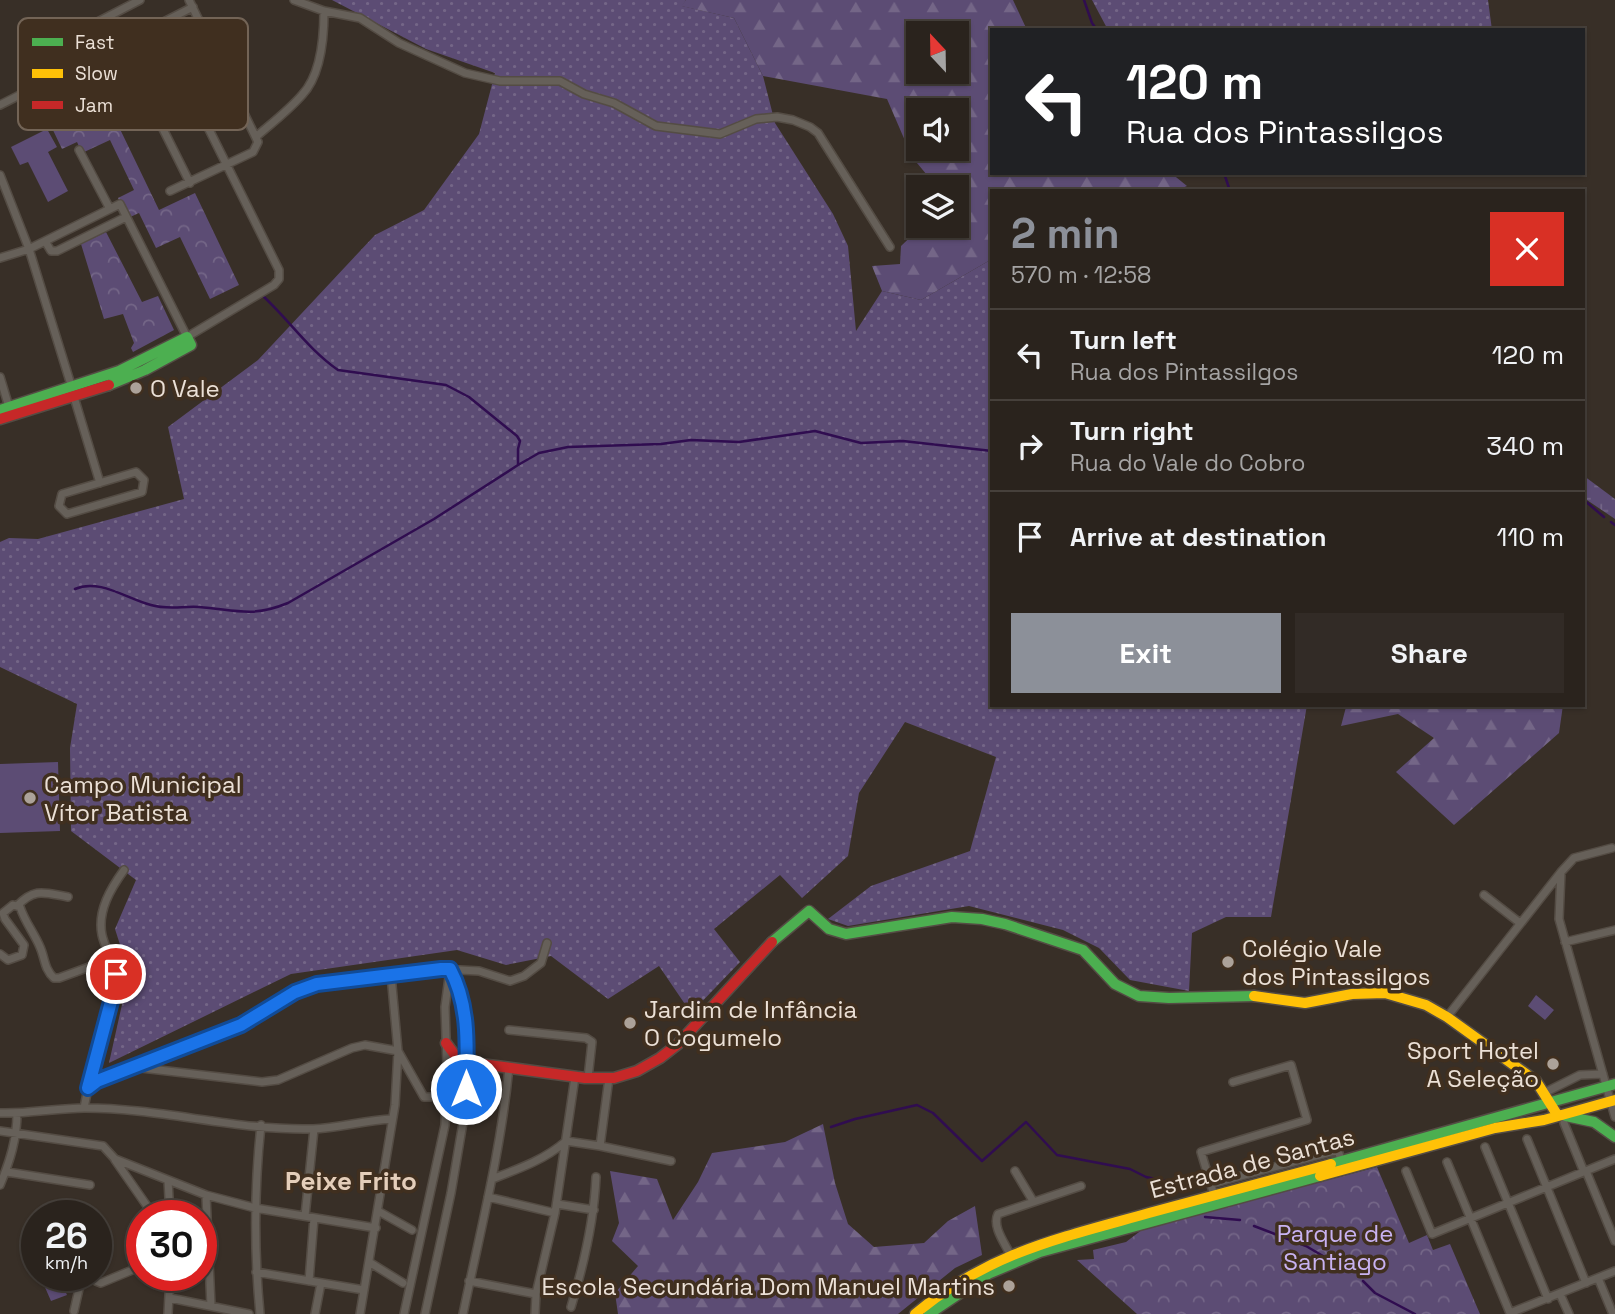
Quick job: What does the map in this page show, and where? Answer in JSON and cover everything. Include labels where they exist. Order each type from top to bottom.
[{"type":"street","points":[[105,18],[140,0]]},
{"type":"street","points":[[294,0],[324,11],[360,18],[399,43],[465,73],[500,81],[560,81],[584,94],[614,103],[656,126],[668,129],[720,134],[756,119],[777,117],[802,124],[818,133],[890,247]]},
{"type":"street","points":[[168,18],[191,3]]},
{"type":"street","points":[[257,136],[304,94],[314,76],[320,52],[324,11]]},
{"type":"street","points":[[0,105],[18,96]]},
{"type":"street","points":[[170,191],[256,150],[257,136],[248,118]]},
{"type":"street","points":[[164,130],[190,183]]},
{"type":"street","points":[[187,337],[274,285],[280,274],[210,130]]},
{"type":"street","points":[[79,150],[110,209]]},
{"type":"street","points":[[0,175],[29,249],[100,483]]},
{"type":"street","points":[[0,258],[29,249],[120,204],[191,345],[155,366],[117,383],[5,408],[1,383]]},
{"type":"street","points":[[46,241],[51,251],[57,251],[126,217]]},
{"type":"street","points":[[0,419],[73,393]]},
{"type":"street","points":[[136,472],[143,478],[144,486],[142,492],[68,514],[59,506],[61,494],[100,483],[136,472]]},
{"type":"street","points":[[1447,1017],[1574,858],[1614,847]]},
{"type":"street","points":[[84,1108],[116,974],[102,933],[103,912],[110,891],[124,870]]},
{"type":"street","points":[[1561,872],[1559,919],[1603,1074],[1610,1085],[1615,1117]]},
{"type":"street","points":[[17,906],[26,896],[35,892],[68,897]]},
{"type":"street","points":[[1484,895],[1520,923]]},
{"type":"street","points":[[0,954],[8,960],[22,955],[24,946],[3,913],[13,905],[20,907],[25,922],[40,947],[46,968],[54,978],[111,959]]},
{"type":"street","points":[[446,1043],[457,1058],[466,1062],[575,1077],[609,1078],[637,1071],[678,1044],[769,946],[809,911],[829,929],[846,934],[952,917],[982,919],[1083,950],[1115,984],[1139,996],[1169,999],[1244,995],[1305,1003],[1352,993],[1385,993],[1414,1000],[1447,1017],[1536,1081],[1547,1096],[1552,1110],[1561,1120],[1615,1241]]},
{"type":"street","points":[[1565,942],[1615,930]]},
{"type":"street","points":[[88,1088],[97,1081],[132,1066],[241,1025],[295,992],[317,984],[450,969],[478,971],[510,981],[524,976],[541,963],[547,943]]},
{"type":"street","points":[[404,1314],[445,1125],[445,1014],[450,969]]},
{"type":"street","points":[[425,1314],[463,1131],[466,1014],[460,989],[450,969]]},
{"type":"street","points":[[361,1314],[392,1119],[398,1051],[391,975]]},
{"type":"street","points":[[445,1014],[455,1002],[460,1004],[466,1014]]},
{"type":"street","points":[[509,1030],[586,1038],[592,1042],[588,1078]]},
{"type":"street","points":[[132,1066],[262,1082],[278,1080],[365,1045],[398,1051]]},
{"type":"street","points":[[398,1051],[424,1097],[447,1097]]},
{"type":"street","points":[[169,1052],[163,1062],[172,1072]]},
{"type":"street","points":[[1212,1190],[1201,1152],[1307,1120],[1290,1065],[1233,1082]]},
{"type":"street","points":[[463,1314],[505,1114],[509,1067]]},
{"type":"street","points":[[1547,1096],[1580,1075],[1603,1074]]},
{"type":"street","points":[[534,1314],[536,1294],[556,1209],[575,1077]]},
{"type":"street","points":[[600,1146],[609,1078]]},
{"type":"street","name":"Estrada de Santas","points":[[915,1314],[960,1279],[1010,1254],[1212,1190],[1341,1160],[1496,1119],[1547,1096],[1610,1085]]},
{"type":"street","name":"Estrada de Santas","points":[[929,1314],[988,1274],[1040,1252],[1495,1128],[1561,1120],[1612,1101]]},
{"type":"street","points":[[0,1114],[84,1108],[129,1110],[314,1129],[367,1120],[392,1119]]},
{"type":"street","points":[[0,1185],[7,1172],[17,1134],[17,1113]]},
{"type":"street","points":[[1561,1120],[1575,1117],[1594,1122],[1615,1137]]},
{"type":"street","points":[[260,1314],[255,1208],[261,1125]]},
{"type":"street","points":[[305,1216],[314,1129]]},
{"type":"street","points":[[0,1131],[103,1146],[143,1200]]},
{"type":"street","points":[[1527,1139],[1586,1283]]},
{"type":"street","points":[[492,1179],[546,1156],[566,1141],[671,1161]]},
{"type":"street","points":[[1485,1147],[1548,1299]]},
{"type":"street","points":[[115,1159],[206,1195],[255,1208],[376,1228]]},
{"type":"street","points":[[1406,1171],[1432,1234],[1615,1159]]},
{"type":"street","points":[[1447,1162],[1510,1313],[1523,1312],[1615,1271]]},
{"type":"street","points":[[1015,1171],[1033,1202]]},
{"type":"street","points":[[7,1172],[90,1185]]},
{"type":"street","points":[[571,1307],[594,1210],[596,1177]]},
{"type":"street","points":[[168,1180],[169,1200]]},
{"type":"street","points":[[1010,1254],[996,1224],[996,1216],[1001,1212],[1081,1186]]},
{"type":"street","points":[[206,1195],[215,1309]]},
{"type":"street","points":[[488,1197],[556,1209],[594,1210]]},
{"type":"street","points":[[378,1211],[412,1230]]},
{"type":"street","points":[[309,1281],[314,1218]]},
{"type":"street","points":[[369,1262],[403,1283]]},
{"type":"street","points":[[256,1272],[364,1290]]},
{"type":"street","points":[[1598,1278],[1613,1314]]},
{"type":"street","points":[[469,1281],[536,1294]]},
{"type":"street","points":[[315,1314],[321,1283]]},
{"type":"street","points":[[74,1311],[79,1291]]},
{"type":"street","points":[[168,1314],[170,1291]]},
{"type":"street","points":[[1560,1294],[1569,1314]]},
{"type":"street","points":[[170,1298],[248,1314]]},
{"type":"green space","points":[[332,0],[686,0],[682,6],[734,18],[763,76],[775,123],[833,214],[848,246],[856,331],[882,291],[921,300],[990,260],[990,707],[1307,707],[1271,917],[1226,917],[1192,933],[1189,991],[1130,980],[1099,948],[1063,930],[969,906],[848,926],[828,919],[871,886],[970,851],[996,757],[905,722],[859,793],[848,856],[802,898],[780,875],[714,929],[740,962],[691,1013],[659,966],[608,999],[551,956],[506,965],[457,950],[291,974],[109,1063],[129,973],[115,929],[136,880],[71,831],[70,748],[77,704],[0,667],[0,542],[9,538],[38,539],[184,499],[168,427],[258,360],[375,235],[424,210],[479,134],[495,73],[426,49]]},
{"type":"green space","points":[[686,0],[1013,0],[1026,28],[990,28],[990,175],[1173,175],[1187,186],[1180,189],[990,189],[990,260],[921,300],[882,291],[872,266],[900,264],[901,246],[909,238],[969,238],[969,175],[927,175],[915,161],[969,161],[969,98],[906,98],[906,143],[887,99],[763,76],[734,18],[681,6]]},
{"type":"green space","points":[[1092,0],[1488,0],[1492,28],[1107,28]]},
{"type":"green space","points":[[48,130],[57,147],[48,152],[68,191],[48,202],[28,162],[20,165],[11,147]]},
{"type":"green space","points":[[53,130],[120,130],[159,210],[195,193],[239,285],[210,299],[180,237],[156,248],[139,213],[128,218],[118,198],[134,190],[110,140],[82,153],[77,142],[62,149]]},
{"type":"green space","points":[[106,232],[142,302],[158,296],[174,330],[133,352],[131,348],[134,343],[123,314],[104,319],[81,244]]},
{"type":"green space","points":[[1585,477],[1615,499],[1615,519],[1585,499]]},
{"type":"green space","points":[[1346,707],[1563,707],[1559,733],[1454,825],[1396,772],[1434,738],[1398,714],[1341,726]]},
{"type":"green space","name":"Campo Municipal Vítor Batista","points":[[58,762],[60,831],[0,833],[0,764]]},
{"type":"green space","points":[[1536,995],[1554,1010],[1545,1020],[1528,1006]]},
{"type":"green space","points":[[823,1124],[835,1183],[848,1224],[874,1247],[924,1243],[948,1221],[975,1206],[982,1255],[955,1268],[898,1314],[618,1314],[615,1293],[638,1266],[612,1241],[619,1223],[610,1171],[657,1179],[673,1220],[698,1182],[712,1153],[785,1142]]},
{"type":"green space","name":"Parque de Santiago","points":[[1377,1167],[1409,1243],[1427,1235],[1433,1250],[1450,1244],[1480,1314],[1137,1314],[1077,1260],[1094,1259],[1093,1250],[1126,1242],[1143,1229]]},
{"type":"green space","points":[[47,1291],[65,1291],[67,1295],[51,1301]]},
{"type":"waterway","points":[[1084,0],[1096,28]]},
{"type":"waterway","points":[[1225,175],[1229,189]]},
{"type":"waterway","points":[[263,296],[317,353],[338,370],[446,385],[469,397],[517,436],[520,441],[518,465]]},
{"type":"waterway","points":[[75,589],[94,586],[163,607],[199,607],[244,612],[275,608],[434,519],[539,453],[568,447],[661,444],[691,440],[739,442],[815,431],[861,443],[903,441],[990,451]]},
{"type":"waterway","points":[[1585,501],[1604,517]]},
{"type":"waterway","points":[[1611,522],[1615,525]]},
{"type":"waterway","points":[[831,1127],[917,1105],[933,1113],[982,1161],[1026,1122],[1057,1155],[1130,1169],[1146,1177],[1174,1183],[1184,1190]]},
{"type":"waterway","points":[[1205,1217],[1240,1220]]},
{"type":"waterway","points":[[1254,1226],[1306,1246],[1345,1269]]},
{"type":"waterway","points":[[1363,1281],[1375,1293],[1415,1314]]},
{"type":"traffic: fast","points":[[0,410],[119,371],[187,337],[191,345],[145,370],[109,385]]},
{"type":"traffic: fast","points":[[772,942],[809,911],[829,929],[846,934],[952,917],[982,919],[1083,950],[1115,984],[1139,996],[1254,996]]},
{"type":"traffic: fast","points":[[1331,1164],[1615,1084]]},
{"type":"traffic: fast","points":[[1566,1116],[1594,1122],[1615,1137]]},
{"type":"traffic: fast","points":[[929,1314],[988,1274],[1040,1252],[1320,1176]]},
{"type":"traffic: slow","points":[[1254,996],[1305,1003],[1352,994],[1385,993],[1426,1005],[1536,1081],[1558,1116]]},
{"type":"traffic: slow","points":[[1320,1176],[1495,1128],[1544,1120],[1615,1100]]},
{"type":"traffic: slow","points":[[915,1314],[970,1276],[1026,1250],[1085,1231],[1331,1164]]},
{"type":"traffic: jam","points":[[0,419],[109,385]]},
{"type":"traffic: jam","points":[[446,1043],[457,1058],[466,1062],[585,1078],[614,1078],[637,1071],[678,1044],[772,942]]},
{"type":"place","name":"O Vale","points":[[136,388]]},
{"type":"place","name":"Campo Municipal Vítor Batista","points":[[30,798]]},
{"type":"place","name":"Colégio Vale dos Pintassilgos","points":[[1228,962]]},
{"type":"place","name":"Jardim de Infância O Cogumelo","points":[[630,1023]]},
{"type":"place","name":"Sport Hotel A Seleção","points":[[1553,1064]]},
{"type":"place","name":"Escola Secundária Dom Manuel Martins","points":[[1009,1286]]},
{"type":"district","name":"Peixe Frito","points":[[351,1181]]},
{"type":"route","points":[[116,974],[88,1088],[97,1081],[241,1025],[295,992],[317,984],[450,969],[460,989],[466,1014],[466,1089]]}]
